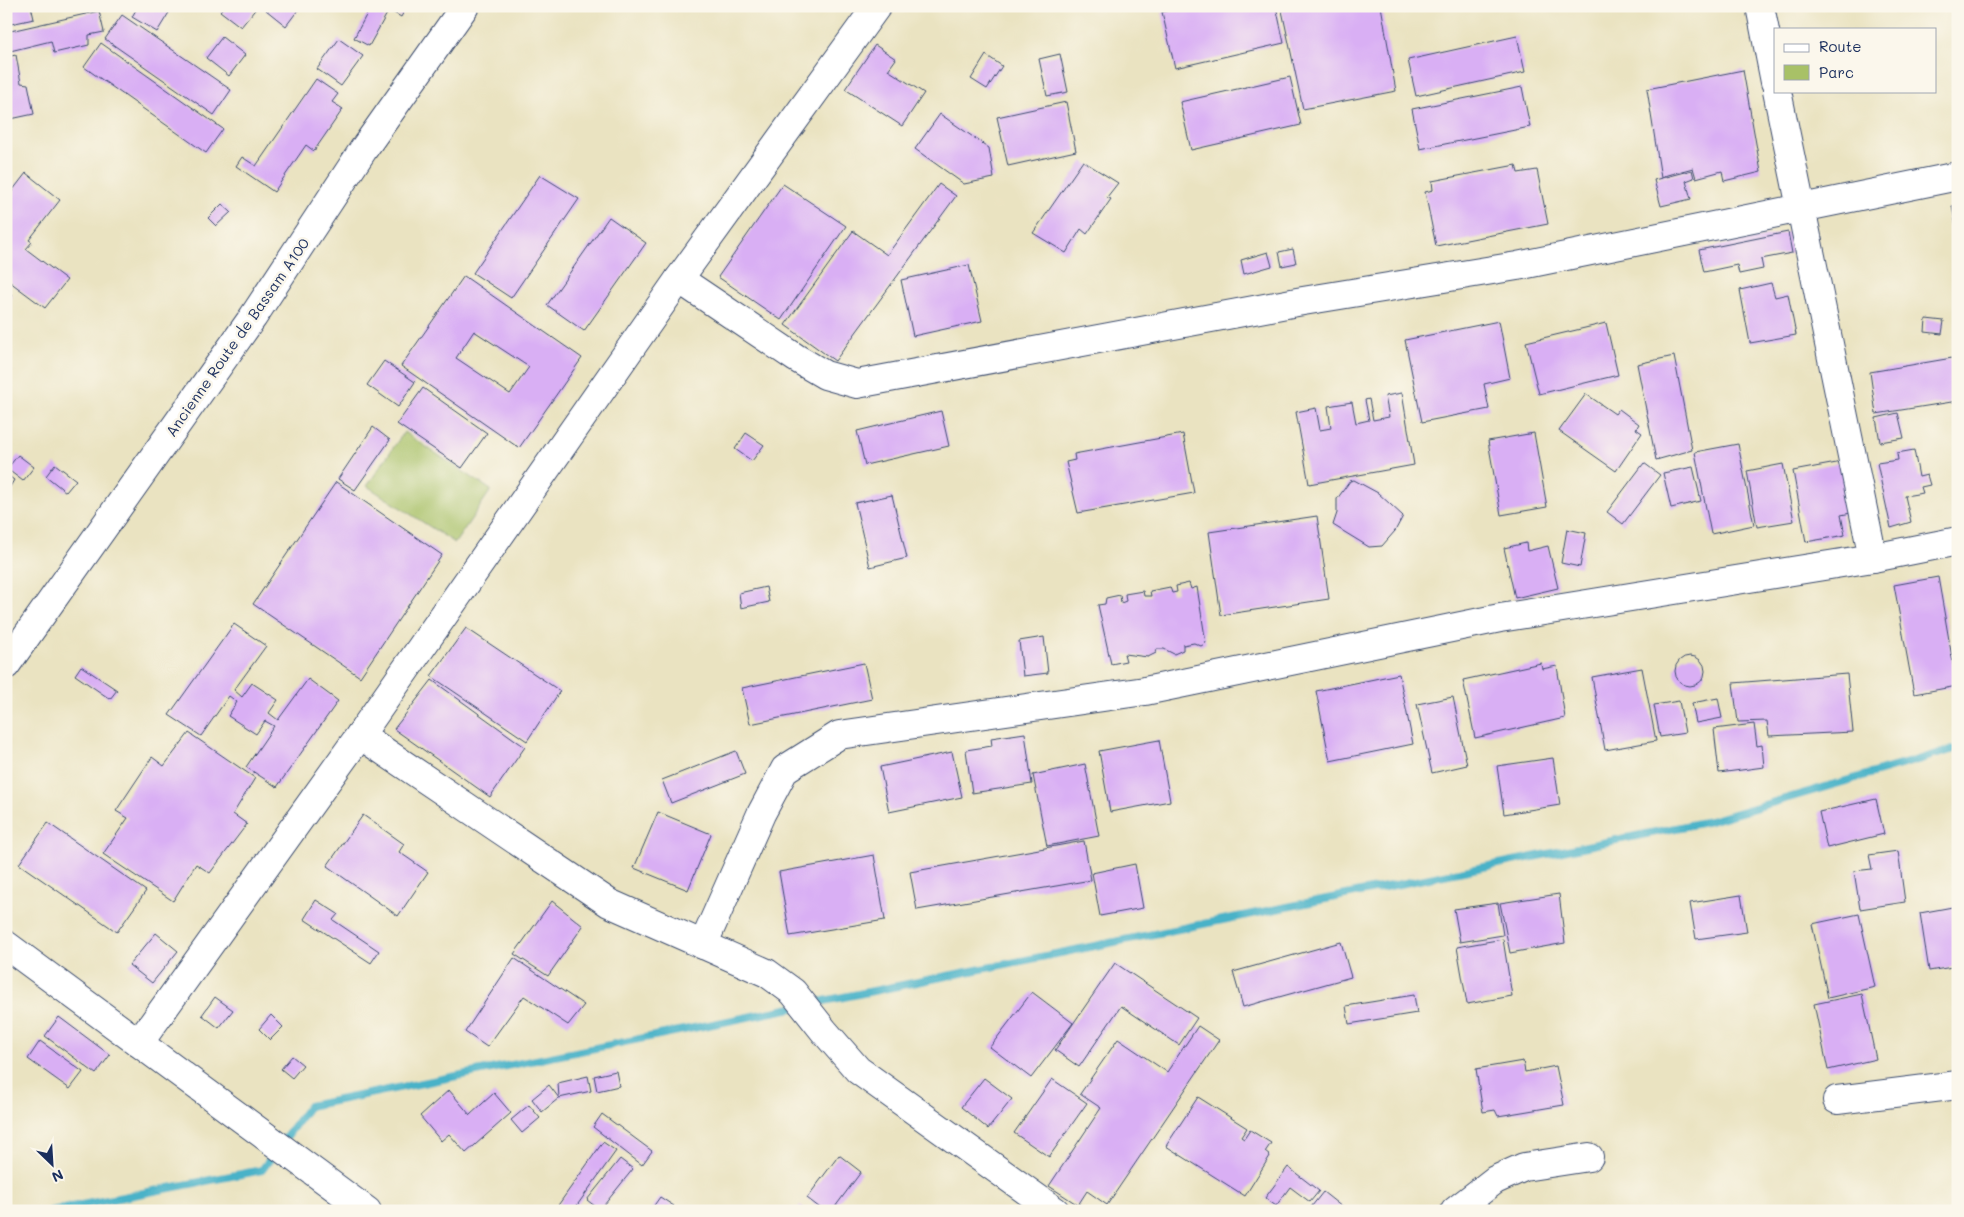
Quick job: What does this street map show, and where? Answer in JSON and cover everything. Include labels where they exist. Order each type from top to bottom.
[{"type":"street","name":"Ancienne Route de Bassam A100","points":[[6,665],[253,317],[363,150],[465,6]]},
{"type":"street","points":[[139,1043],[360,735],[679,279],[877,6]]},
{"type":"street","points":[[1760,6],[1774,77]]},
{"type":"street","points":[[1777,92],[1873,558]]},
{"type":"street","points":[[679,279],[811,367],[825,375],[857,384],[1288,304],[1517,266],[1958,176]]},
{"type":"street","points":[[703,945],[761,814],[785,769],[839,735],[1145,691],[1500,618],[1873,558],[1958,541]]},
{"type":"street","points":[[360,735],[609,903],[767,973],[793,992],[824,1032],[858,1070],[1055,1211]]},
{"type":"street","points":[[6,945],[367,1211]]},
{"type":"street","points":[[1837,1100],[1958,1085]]},
{"type":"street","points":[[1455,1211],[1495,1180],[1524,1167],[1589,1157]]},
{"type":"green space","points":[[404,432],[491,490],[455,543],[367,486]]},
{"type":"building","points":[[6,6],[31,6],[34,19],[6,25]]},
{"type":"building","points":[[104,6],[118,6],[118,7],[105,9]]},
{"type":"building","points":[[138,6],[173,6],[157,32],[132,17]]},
{"type":"building","points":[[224,6],[258,6],[241,27],[220,11]]},
{"type":"building","points":[[269,6],[301,6],[286,26],[266,10]]},
{"type":"building","points":[[371,6],[407,6],[401,17],[389,10],[369,46],[354,38]]},
{"type":"building","points":[[1189,6],[1276,6],[1284,43],[1175,68],[1162,12]]},
{"type":"building","points":[[1281,6],[1381,6],[1396,91],[1303,109]]},
{"type":"building","points":[[99,11],[104,32],[89,35],[89,45],[54,53],[51,41],[6,52],[6,32]]},
{"type":"building","points":[[122,15],[231,90],[214,115],[105,39]]},
{"type":"building","points":[[1517,36],[1525,72],[1416,96],[1408,60]]},
{"type":"building","points":[[222,37],[245,55],[229,76],[206,58]]},
{"type":"building","points":[[339,39],[363,56],[341,86],[317,69]]},
{"type":"building","points":[[101,43],[223,129],[206,153],[84,67]]},
{"type":"building","points":[[875,45],[896,59],[888,70],[924,93],[902,126],[845,89]]},
{"type":"building","points":[[1060,54],[1068,92],[1047,96],[1039,59]]},
{"type":"building","points":[[16,55],[21,83],[28,84],[34,114],[6,120],[6,57]]},
{"type":"building","points":[[986,55],[1002,66],[987,89],[971,79]]},
{"type":"building","points":[[1743,70],[1761,172],[1724,181],[1722,171],[1696,178],[1693,168],[1661,178],[1647,89]]},
{"type":"building","points":[[1290,77],[1301,125],[1191,150],[1180,102]]},
{"type":"building","points":[[316,79],[338,94],[332,102],[343,109],[314,151],[306,145],[274,192],[236,166],[242,157],[256,166]]},
{"type":"building","points":[[1522,87],[1530,127],[1420,149],[1412,109]]},
{"type":"building","points":[[1066,102],[1076,151],[1008,166],[997,117]]},
{"type":"building","points":[[940,114],[989,148],[994,178],[964,184],[915,149]]},
{"type":"building","points":[[1083,161],[1118,183],[1107,197],[1111,199],[1087,234],[1081,229],[1066,253],[1033,233]]},
{"type":"building","points":[[1516,165],[1518,173],[1537,170],[1548,224],[1436,246],[1425,192],[1433,190],[1432,181]]},
{"type":"building","points":[[1692,170],[1694,178],[1686,181],[1691,199],[1661,206],[1654,180]]},
{"type":"building","points":[[26,173],[60,200],[29,240],[32,242],[26,249],[67,280],[45,308],[6,279],[6,199]]},
{"type":"building","points":[[540,175],[579,199],[511,298],[473,273]]},
{"type":"building","points":[[783,184],[846,226],[781,320],[718,277]]},
{"type":"building","points":[[939,184],[956,196],[835,361],[785,325],[853,231],[887,255]]},
{"type":"building","points":[[222,204],[231,212],[216,226],[208,218]]},
{"type":"building","points":[[1958,205],[1958,232],[1957,232],[1952,206]]},
{"type":"building","points":[[609,217],[646,243],[584,331],[547,305]]},
{"type":"building","points":[[1788,232],[1792,253],[1761,259],[1763,269],[1739,274],[1737,265],[1704,272],[1699,250]]},
{"type":"building","points":[[1293,249],[1296,263],[1282,266],[1279,252]]},
{"type":"building","points":[[1268,252],[1272,266],[1244,274],[1241,260]]},
{"type":"building","points":[[969,265],[982,321],[913,336],[901,280]]},
{"type":"building","points":[[464,276],[582,358],[519,448],[401,366]],"holes":[[[474,331],[529,367],[510,394],[456,358]]]},
{"type":"building","points":[[1771,283],[1775,297],[1788,294],[1796,335],[1750,343],[1740,290]]},
{"type":"building","points":[[6,291],[12,296],[6,304]]},
{"type":"building","points":[[1926,319],[1944,321],[1942,334],[1925,332]]},
{"type":"building","points":[[1499,321],[1510,378],[1484,384],[1489,409],[1422,422],[1405,340]]},
{"type":"building","points":[[1606,323],[1618,375],[1539,394],[1526,342]]},
{"type":"building","points":[[1674,356],[1692,450],[1656,460],[1637,364]]},
{"type":"building","points":[[1958,357],[1958,401],[1876,414],[1870,372]]},
{"type":"building","points":[[384,361],[415,382],[398,407],[367,385]]},
{"type":"building","points":[[423,388],[487,433],[462,468],[397,424]]},
{"type":"building","points":[[1402,393],[1414,465],[1309,484],[1296,412],[1316,408],[1320,430],[1331,428],[1328,406],[1352,402],[1356,423],[1369,420],[1365,400],[1369,399],[1373,420],[1389,417],[1385,396]]},
{"type":"building","points":[[1586,394],[1615,414],[1619,409],[1639,424],[1636,429],[1642,433],[1616,471],[1559,431]]},
{"type":"building","points":[[941,411],[949,446],[865,465],[857,431]]},
{"type":"building","points":[[1898,413],[1904,438],[1880,442],[1876,418]]},
{"type":"building","points":[[373,427],[390,440],[355,490],[338,479]]},
{"type":"building","points":[[746,433],[764,445],[752,461],[735,449]]},
{"type":"building","points":[[1534,433],[1547,507],[1501,515],[1488,441]]},
{"type":"building","points":[[1183,434],[1194,493],[1078,513],[1066,462],[1075,460],[1074,454]]},
{"type":"building","points":[[1738,444],[1754,525],[1711,534],[1695,452]]},
{"type":"building","points":[[1914,450],[1919,477],[1927,475],[1930,485],[1921,487],[1923,493],[1905,496],[1911,522],[1891,528],[1877,463],[1898,460],[1897,453]]},
{"type":"building","points":[[18,455],[34,467],[23,481],[7,469]]},
{"type":"building","points":[[1842,462],[1851,513],[1841,515],[1845,535],[1806,542],[1793,471]]},
{"type":"building","points":[[1644,463],[1660,475],[1623,524],[1607,512]]},
{"type":"building","points":[[55,464],[76,480],[66,492],[46,476]]},
{"type":"building","points":[[1783,464],[1794,521],[1757,527],[1747,471]]},
{"type":"building","points":[[1693,467],[1701,501],[1671,508],[1663,473]]},
{"type":"building","points":[[6,474],[14,480],[8,490],[6,489]]},
{"type":"building","points":[[1354,480],[1378,493],[1403,516],[1395,531],[1382,546],[1369,547],[1333,525],[1337,513],[1337,499],[1350,481]]},
{"type":"building","points":[[336,482],[442,555],[360,677],[253,604]]},
{"type":"building","points":[[892,495],[907,558],[870,567],[855,503]]},
{"type":"building","points":[[1317,516],[1329,599],[1221,615],[1209,532]]},
{"type":"building","points":[[1567,529],[1586,533],[1580,567],[1561,563]]},
{"type":"building","points":[[1526,543],[1527,551],[1548,546],[1558,588],[1515,598],[1504,548]]},
{"type":"building","points":[[1938,577],[1957,686],[1914,694],[1894,585]]},
{"type":"building","points":[[1189,583],[1191,589],[1197,587],[1206,643],[1201,646],[1194,643],[1183,645],[1183,650],[1174,654],[1164,649],[1157,649],[1156,653],[1148,657],[1124,654],[1126,661],[1111,664],[1098,605],[1105,604],[1106,598],[1120,595],[1121,603],[1126,601],[1125,594],[1143,591],[1144,596],[1151,596],[1150,591],[1170,587],[1172,593],[1177,592],[1176,586]]},
{"type":"building","points":[[766,587],[769,602],[741,608],[739,593]]},
{"type":"building","points":[[234,624],[266,646],[234,690],[242,697],[252,683],[278,700],[269,713],[278,720],[308,679],[338,701],[277,787],[246,767],[274,726],[265,721],[256,734],[228,716],[237,702],[229,696],[201,736],[169,715]]},
{"type":"building","points":[[466,628],[560,691],[527,741],[431,676]]},
{"type":"building","points":[[1044,637],[1048,673],[1023,676],[1019,641]]},
{"type":"building","points":[[1690,656],[1701,660],[1705,671],[1701,682],[1690,686],[1679,682],[1675,671],[1679,660]]},
{"type":"building","points":[[864,663],[872,699],[750,724],[742,688]]},
{"type":"building","points":[[1541,663],[1542,669],[1557,666],[1565,718],[1475,738],[1463,680]]},
{"type":"building","points":[[81,666],[117,690],[110,699],[75,675]]},
{"type":"building","points":[[1642,668],[1656,741],[1605,750],[1592,677]]},
{"type":"building","points":[[1399,674],[1413,744],[1330,761],[1316,691]]},
{"type":"building","points":[[1847,674],[1853,732],[1769,736],[1767,721],[1738,722],[1733,683]]},
{"type":"building","points":[[432,680],[525,747],[490,797],[394,729]]},
{"type":"building","points":[[1453,697],[1467,765],[1432,773],[1417,704]]},
{"type":"building","points":[[1718,698],[1722,718],[1696,723],[1692,703]]},
{"type":"building","points":[[1679,701],[1685,733],[1660,737],[1654,705]]},
{"type":"building","points":[[1754,724],[1757,746],[1762,745],[1764,767],[1719,773],[1714,729]]},
{"type":"building","points":[[189,733],[255,778],[233,814],[247,824],[210,873],[196,864],[173,901],[103,854],[128,818],[116,811],[152,757],[164,766]]},
{"type":"building","points":[[1025,733],[1032,784],[972,793],[966,750],[992,746],[991,738]]},
{"type":"building","points":[[1159,740],[1170,801],[1110,812],[1099,751]]},
{"type":"building","points":[[736,751],[745,774],[671,803],[662,780]]},
{"type":"building","points":[[952,752],[962,797],[889,812],[880,767]]},
{"type":"building","points":[[1553,758],[1560,805],[1504,814],[1497,766]]},
{"type":"building","points":[[1085,764],[1099,836],[1047,846],[1033,775]]},
{"type":"building","points":[[1876,799],[1884,834],[1827,848],[1819,812]]},
{"type":"building","points":[[658,812],[711,834],[688,890],[634,868]]},
{"type":"building","points":[[363,815],[404,844],[399,852],[428,872],[398,916],[327,866]]},
{"type":"building","points":[[48,823],[146,891],[117,932],[19,864]]},
{"type":"building","points":[[1084,841],[1091,880],[917,910],[910,872]]},
{"type":"building","points":[[1898,851],[1905,902],[1860,909],[1854,871],[1872,869],[1869,855]]},
{"type":"building","points":[[874,855],[885,920],[790,936],[779,872]]},
{"type":"building","points":[[1135,864],[1143,908],[1100,916],[1092,873]]},
{"type":"building","points":[[1559,894],[1565,943],[1510,953],[1500,903]]},
{"type":"building","points":[[1741,895],[1747,932],[1696,939],[1690,903]]},
{"type":"building","points":[[316,900],[338,914],[333,920],[379,951],[371,963],[304,919]]},
{"type":"building","points":[[552,901],[583,926],[548,976],[514,954]]},
{"type":"building","points":[[1498,903],[1503,935],[1460,942],[1454,909]]},
{"type":"building","points":[[1958,906],[1958,966],[1929,971],[1920,913]]},
{"type":"building","points":[[1859,914],[1875,987],[1828,998],[1812,924]]},
{"type":"building","points":[[156,933],[178,951],[152,983],[129,965]]},
{"type":"building","points":[[1503,939],[1512,996],[1467,1004],[1457,947]]},
{"type":"building","points":[[1341,942],[1351,977],[1243,1007],[1233,972]]},
{"type":"building","points":[[514,958],[584,1005],[568,1025],[524,996],[487,1047],[465,1032]]},
{"type":"building","points":[[1115,963],[1197,1018],[1179,1045],[1121,1006],[1079,1067],[1055,1050]]},
{"type":"building","points":[[1032,992],[1073,1023],[1031,1078],[990,1047]]},
{"type":"building","points":[[1862,994],[1876,1059],[1828,1070],[1814,1004]]},
{"type":"building","points":[[1414,995],[1417,1013],[1349,1024],[1346,1006]]},
{"type":"building","points":[[215,997],[233,1010],[219,1028],[202,1015]]},
{"type":"building","points":[[271,1015],[283,1027],[270,1040],[259,1029]]},
{"type":"building","points":[[59,1017],[110,1055],[96,1074],[45,1036]]},
{"type":"building","points":[[1198,1026],[1219,1040],[1107,1205],[1087,1191],[1078,1205],[1049,1186],[1101,1108],[1080,1094],[1118,1039],[1167,1072]]},
{"type":"building","points":[[40,1041],[83,1072],[70,1089],[28,1059]]},
{"type":"building","points":[[292,1056],[303,1065],[292,1078],[281,1069]]},
{"type":"building","points":[[1523,1061],[1525,1072],[1556,1066],[1564,1105],[1498,1116],[1495,1110],[1483,1112],[1476,1069]]},
{"type":"building","points":[[616,1071],[619,1086],[597,1091],[594,1076]]},
{"type":"building","points":[[588,1076],[591,1091],[559,1098],[558,1083]]},
{"type":"building","points":[[984,1078],[1012,1099],[988,1129],[961,1107]]},
{"type":"building","points":[[1052,1079],[1087,1103],[1049,1157],[1014,1133]]},
{"type":"building","points":[[549,1085],[559,1098],[542,1112],[532,1099]]},
{"type":"building","points":[[449,1090],[470,1115],[494,1093],[511,1113],[466,1153],[449,1134],[441,1141],[420,1116]]},
{"type":"building","points":[[1198,1097],[1247,1128],[1241,1137],[1244,1139],[1250,1130],[1271,1143],[1265,1152],[1270,1156],[1245,1196],[1166,1146]]},
{"type":"building","points":[[529,1105],[540,1118],[522,1133],[511,1120]]},
{"type":"building","points":[[602,1114],[652,1151],[642,1165],[593,1127]]},
{"type":"building","points":[[603,1142],[616,1151],[573,1211],[554,1211]]},
{"type":"building","points":[[839,1155],[861,1172],[832,1211],[824,1211],[807,1198]]},
{"type":"building","points":[[620,1159],[633,1169],[600,1210],[587,1200]]},
{"type":"building","points":[[1288,1167],[1319,1191],[1310,1202],[1290,1187],[1276,1206],[1265,1198]]},
{"type":"building","points":[[1323,1192],[1347,1211],[1308,1211]]},
{"type":"building","points":[[660,1197],[674,1206],[670,1211],[650,1211]]},
{"type":"building","points":[[800,1206],[807,1211],[796,1211]]},
{"type":"waterway","points":[[809,1004],[1710,821],[1958,748]]},
{"type":"waterway","points":[[51,1211],[262,1170],[309,1106],[797,1007]]}]
